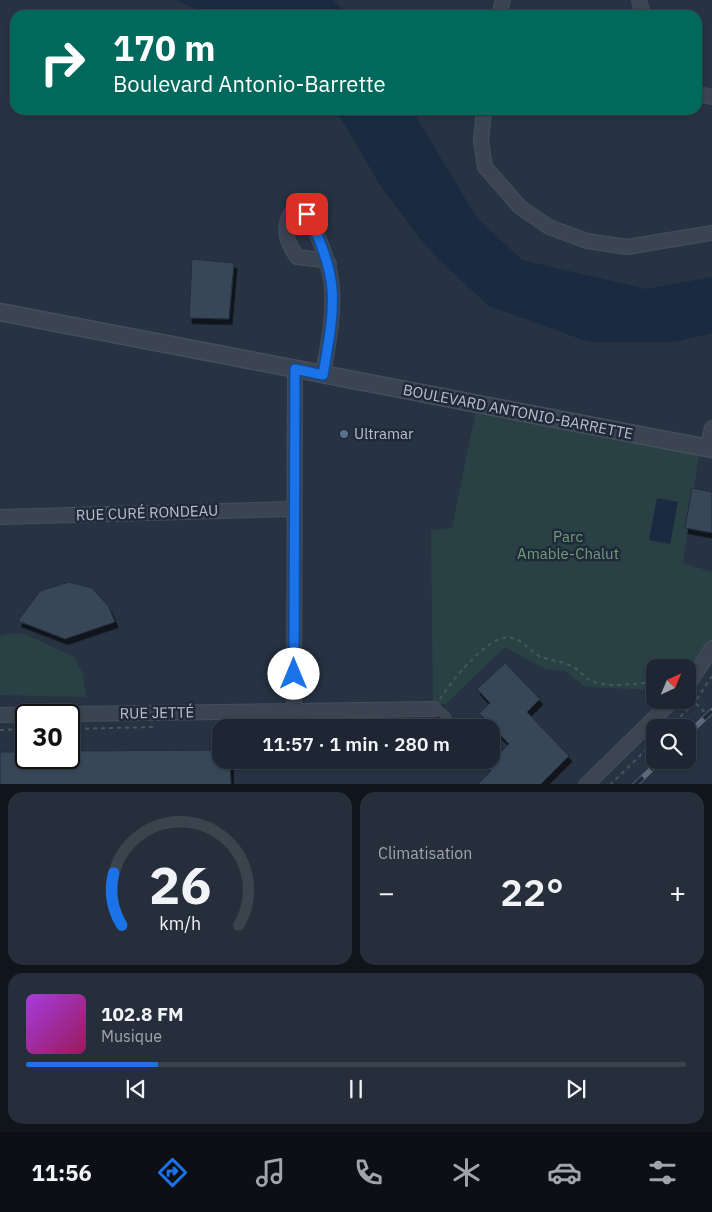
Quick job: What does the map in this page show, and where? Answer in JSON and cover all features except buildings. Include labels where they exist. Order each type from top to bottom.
[{"type":"street","points":[[484,115],[481,141],[485,167],[520,208],[549,227],[587,241],[627,246],[712,233]]},
{"type":"street","points":[[323,375],[334,294],[329,264]]},
{"type":"street","name":"BOULEVARD ANTONIO-BARRETTE","points":[[0,312],[710,449]]},
{"type":"street","points":[[294,711],[295,369]]},
{"type":"street","points":[[710,449],[712,428]]},
{"type":"street","name":"RUE CURÉ RONDEAU","points":[[0,517],[294,509]]},
{"type":"street","points":[[696,673],[712,648]]},
{"type":"street","name":"RUE JETTÉ","points":[[0,715],[434,709]]},
{"type":"street","points":[[586,784],[664,709]]},
{"type":"lane","points":[[434,709],[445,714],[449,719]]},
{"type":"lane","points":[[294,711],[300,719]]},
{"type":"path","points":[[712,676],[696,702],[712,719]]},
{"type":"path","points":[[678,719],[689,709]]},
{"type":"path","points":[[0,730],[15,729]]},
{"type":"path","points":[[610,784],[646,750]]},
{"type":"green space","name":"Parc Amable-Chalut","points":[[477,405],[699,454],[683,563],[712,572],[712,648],[696,673],[696,659],[646,659],[646,690],[585,687],[565,671],[545,669],[505,647],[446,704],[433,704],[431,530],[452,528]]},
{"type":"green space","points":[[4,634],[25,634],[74,657],[83,674],[86,697],[0,695],[0,636]]},
{"type":"water","points":[[175,0],[333,0],[342,10],[200,10]]},
{"type":"water","points":[[337,115],[415,115],[476,217],[522,260],[646,289],[712,277],[712,333],[675,342],[589,342],[489,306],[439,260],[421,240],[379,184],[346,126]]},
{"type":"water","points":[[657,498],[678,502],[670,544],[649,540]]},
{"type":"railway","points":[[696,726],[712,711]]},
{"type":"railway","points":[[636,784],[652,769]]},
{"type":"place","name":"Ultramar","points":[[344,434]]},
{"type":"route","points":[[294,674],[295,369],[323,375],[334,294],[329,264],[321,240],[307,214]]}]
